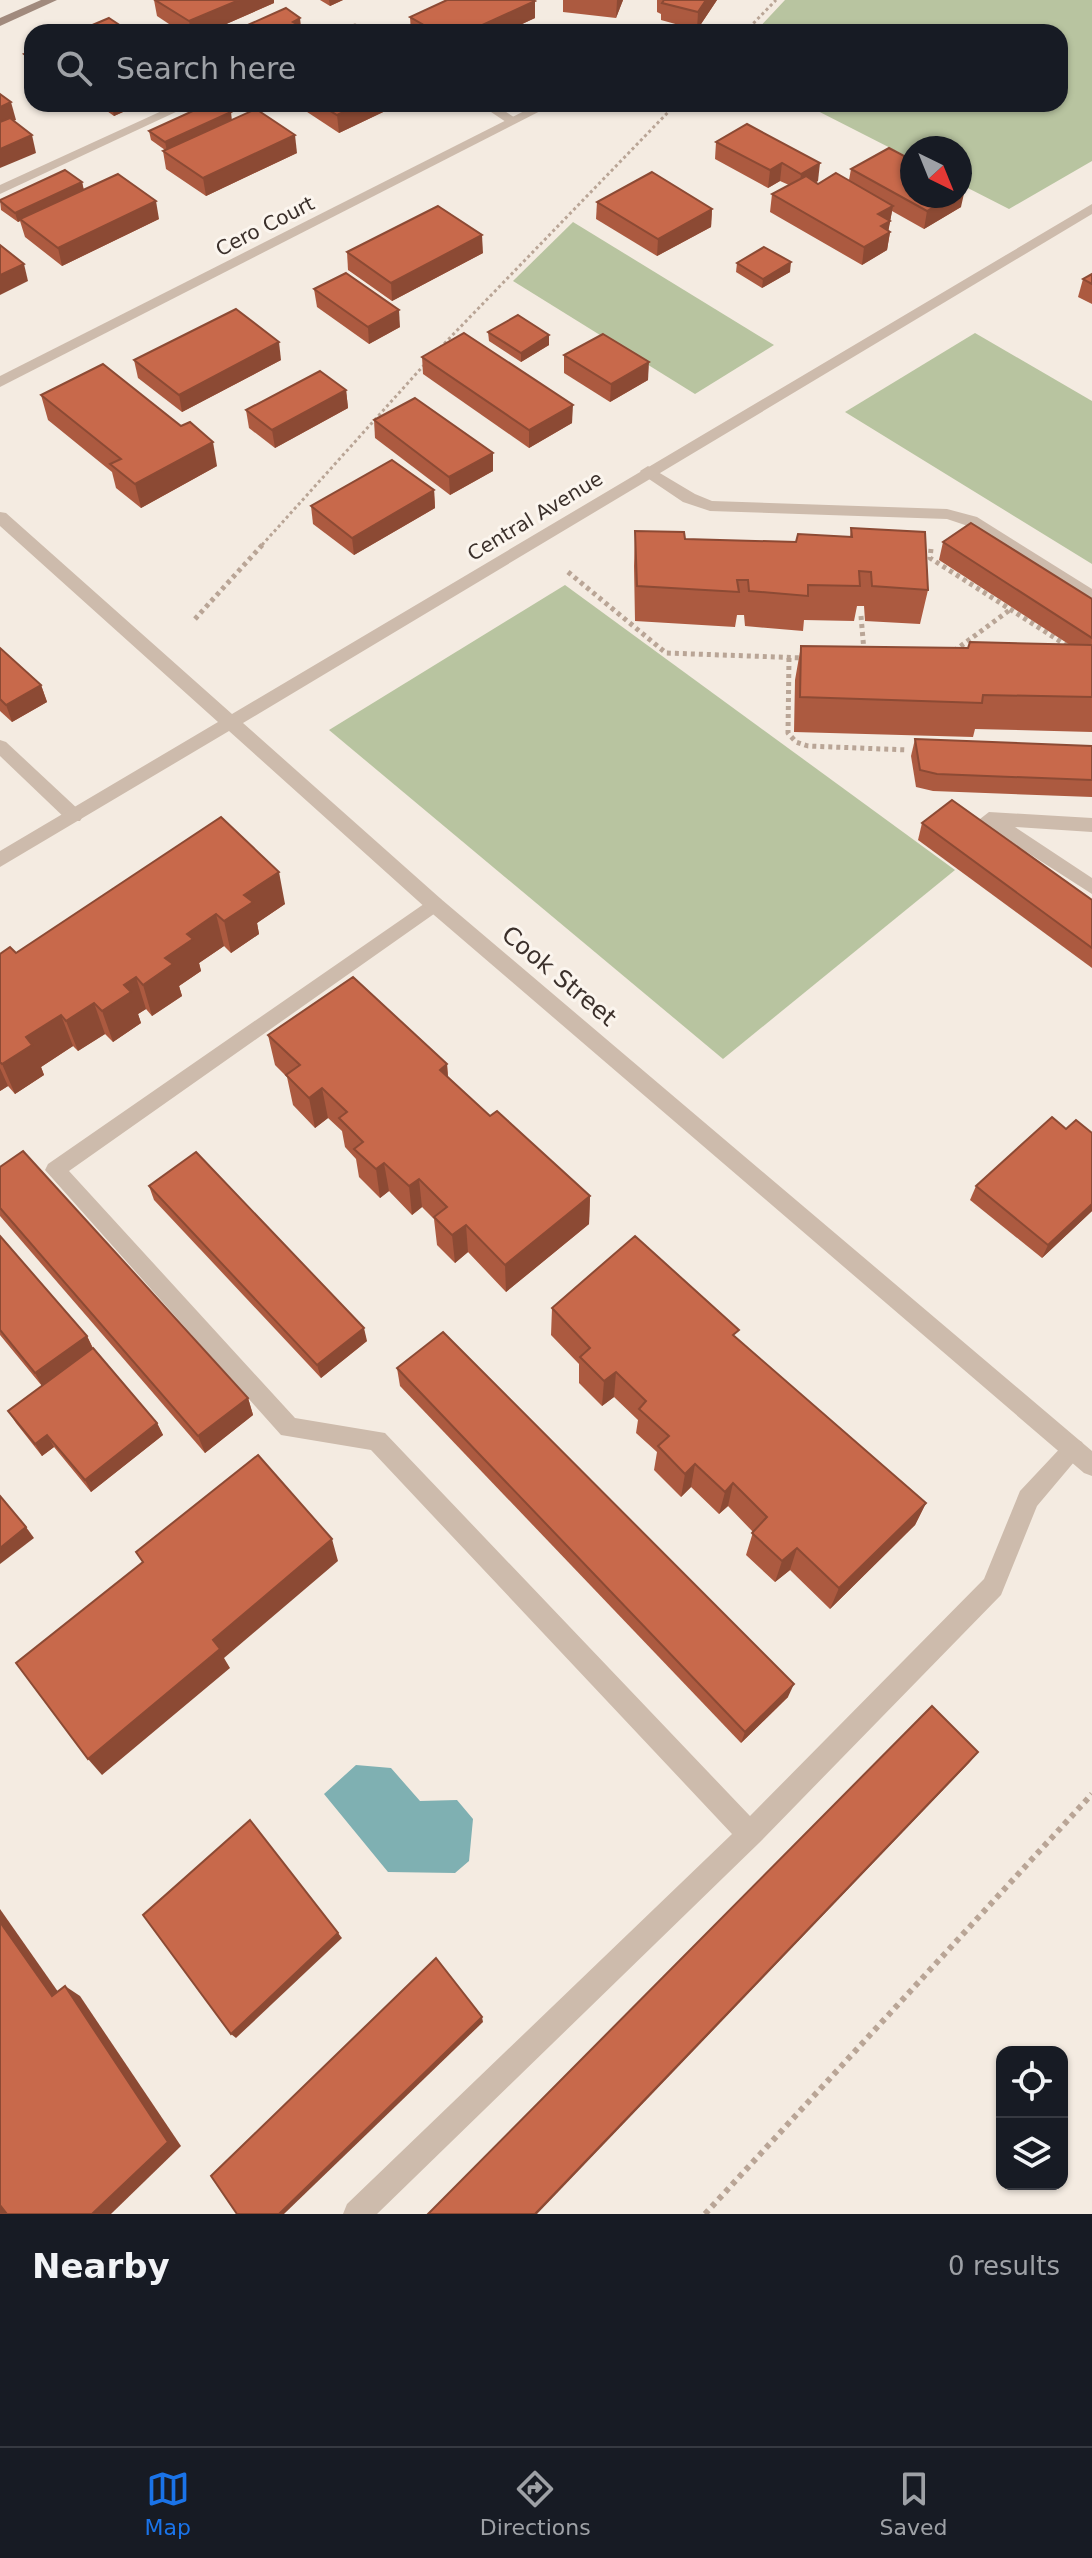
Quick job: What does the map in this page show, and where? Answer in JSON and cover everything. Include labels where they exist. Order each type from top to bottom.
[{"type":"main road","points":[[0,22],[51,0]]},
{"type":"street","points":[[0,190],[170,112]]},
{"type":"street","points":[[499,112],[514,121]]},
{"type":"street","name":"Cero Court","points":[[0,382],[532,112]]},
{"type":"street","name":"Central Avenue","points":[[0,860],[1092,208]]},
{"type":"street","points":[[648,471],[689,498],[710,506],[947,514],[971,521],[1092,597]]},
{"type":"street","name":"Cook Street","points":[[0,517],[434,904],[1083,1457]]},
{"type":"street","points":[[0,746],[74,816]]},
{"type":"street","points":[[1092,825],[989,819],[1092,887]]},
{"type":"street","points":[[434,904],[55,1170],[289,1428],[377,1440],[750,1834]]},
{"type":"street","points":[[357,2214],[750,1834],[993,1587],[1028,1499],[1083,1457]]},
{"type":"path","points":[[753,24],[776,0]]},
{"type":"path","points":[[195,619],[381,410],[668,112]]},
{"type":"path","points":[[932,536],[930,558],[1074,649]]},
{"type":"path","points":[[568,572],[666,653],[820,659]]},
{"type":"path","points":[[952,652],[1011,609]]},
{"type":"path","points":[[861,616],[865,661]]},
{"type":"path","points":[[940,652],[967,653]]},
{"type":"path","points":[[789,658],[788,733],[796,742],[808,746],[908,750]]},
{"type":"path","points":[[705,2214],[1092,1794]]},
{"type":"green space","points":[[785,0],[1092,0],[1092,161],[1009,209],[972,190],[972,136],[900,136],[900,153],[820,112],[1068,112],[1068,24],[762,24]]},
{"type":"green space","points":[[573,222],[774,345],[695,394],[513,281]]},
{"type":"green space","points":[[975,333],[1092,401],[1092,564],[845,412]]},
{"type":"green space","points":[[565,585],[955,870],[723,1059],[329,730]]},
{"type":"water","points":[[356,1765],[391,1768],[420,1801],[457,1800],[473,1819],[469,1861],[455,1873],[388,1872],[324,1794]]},
{"type":"building","points":[[155,0],[239,0],[189,21]]},
{"type":"building","points":[[447,0],[535,1],[485,24],[422,24],[410,17]]},
{"type":"building","points":[[664,0],[706,0],[698,12],[662,3]]},
{"type":"building","points":[[286,8],[300,18],[293,22],[297,24],[250,24]]},
{"type":"building","points":[[109,18],[118,24],[95,24]]},
{"type":"building","points":[[0,94],[11,102],[0,107]]},
{"type":"building","points":[[191,112],[231,112],[165,142],[149,131]]},
{"type":"building","points":[[249,112],[260,112],[295,135],[203,178],[163,151]]},
{"type":"building","points":[[10,118],[32,135],[0,149],[0,122]]},
{"type":"building","points":[[747,124],[820,163],[801,174],[782,163],[770,170],[716,142]]},
{"type":"building","points":[[889,148],[900,154],[900,196],[851,169]]},
{"type":"building","points":[[65,170],[82,182],[15,213],[0,201],[0,200]]},
{"type":"building","points":[[652,172],[712,209],[658,239],[597,202]]},
{"type":"building","points":[[836,173],[893,206],[878,214],[890,221],[881,226],[890,232],[864,247],[772,194],[806,176],[818,184]]},
{"type":"building","points":[[118,174],[156,201],[58,248],[20,219]]},
{"type":"building","points":[[438,206],[482,235],[391,283],[347,252]]},
{"type":"building","points":[[0,245],[24,264],[0,275]]},
{"type":"building","points":[[764,247],[791,262],[763,279],[737,263]]},
{"type":"building","points":[[346,273],[399,310],[368,327],[314,289]]},
{"type":"building","points":[[1092,274],[1092,284],[1083,279]]},
{"type":"building","points":[[236,309],[279,342],[179,395],[134,360]]},
{"type":"building","points":[[518,315],[549,335],[521,353],[488,332]]},
{"type":"building","points":[[464,333],[573,405],[529,430],[422,357]]},
{"type":"building","points":[[603,334],[649,362],[611,384],[564,355]]},
{"type":"building","points":[[103,364],[181,426],[190,422],[213,442],[135,484],[110,464],[121,459],[41,395]]},
{"type":"building","points":[[320,371],[346,390],[272,430],[246,410]]},
{"type":"building","points":[[415,398],[493,453],[449,477],[374,420]]},
{"type":"building","points":[[392,460],[434,490],[352,538],[311,506]]},
{"type":"building","points":[[971,523],[1092,599],[1092,638],[943,542]]},
{"type":"building","points":[[851,528],[925,532],[928,590],[872,586],[871,572],[859,571],[860,586],[808,585],[808,596],[749,591],[748,580],[737,580],[739,592],[637,586],[635,531],[684,532],[685,539],[796,542],[798,534],[852,537]]},
{"type":"building","points":[[970,642],[1092,645],[1092,697],[983,695],[982,703],[800,697],[801,646],[968,648]]},
{"type":"building","points":[[0,648],[41,685],[6,705],[0,699]]},
{"type":"building","points":[[915,739],[1092,746],[1092,780],[937,774],[920,770]]},
{"type":"building","points":[[952,800],[1092,900],[1092,948],[922,823]]},
{"type":"building","points":[[221,817],[279,872],[244,895],[253,902],[224,921],[216,914],[187,934],[193,939],[165,958],[173,964],[143,985],[136,977],[124,985],[131,992],[102,1011],[94,1003],[66,1021],[61,1015],[26,1037],[32,1045],[2,1064],[0,954],[10,947],[16,953]]},
{"type":"building","points":[[353,977],[447,1064],[440,1070],[490,1116],[497,1111],[590,1196],[505,1265],[466,1225],[452,1235],[434,1217],[447,1207],[419,1179],[409,1186],[384,1163],[376,1169],[354,1149],[363,1142],[339,1118],[347,1112],[322,1088],[309,1098],[286,1075],[300,1065],[268,1035]]},
{"type":"building","points":[[1052,1117],[1066,1129],[1076,1120],[1092,1133],[1092,1204],[1048,1245],[976,1186]]},
{"type":"building","points":[[23,1151],[248,1398],[198,1436],[0,1208],[0,1167]]},
{"type":"building","points":[[196,1152],[364,1328],[317,1365],[149,1186]]},
{"type":"building","points":[[0,1236],[87,1336],[35,1373],[0,1330]]},
{"type":"building","points":[[635,1236],[739,1330],[733,1335],[926,1503],[839,1588],[797,1548],[782,1561],[752,1533],[767,1517],[733,1483],[725,1492],[695,1464],[685,1474],[658,1446],[669,1436],[639,1409],[646,1401],[616,1372],[604,1381],[580,1357],[590,1348],[552,1308]]},
{"type":"building","points":[[443,1332],[794,1684],[745,1732],[397,1368]]},
{"type":"building","points":[[93,1348],[157,1423],[85,1480],[47,1435],[35,1444],[8,1411]]},
{"type":"building","points":[[258,1455],[332,1539],[213,1640],[220,1649],[88,1759],[16,1663],[143,1562],[136,1552]]},
{"type":"building","points":[[0,1496],[26,1527],[0,1548]]},
{"type":"building","points":[[932,1706],[978,1752],[535,2214],[428,2214]]},
{"type":"building","points":[[250,1820],[338,1933],[231,2034],[143,1915]]},
{"type":"building","points":[[0,1922],[52,1996],[65,1986],[168,2142],[92,2214],[7,2214],[0,2205]]},
{"type":"building","points":[[436,1958],[482,2017],[279,2214],[237,2214],[211,2176]]}]
